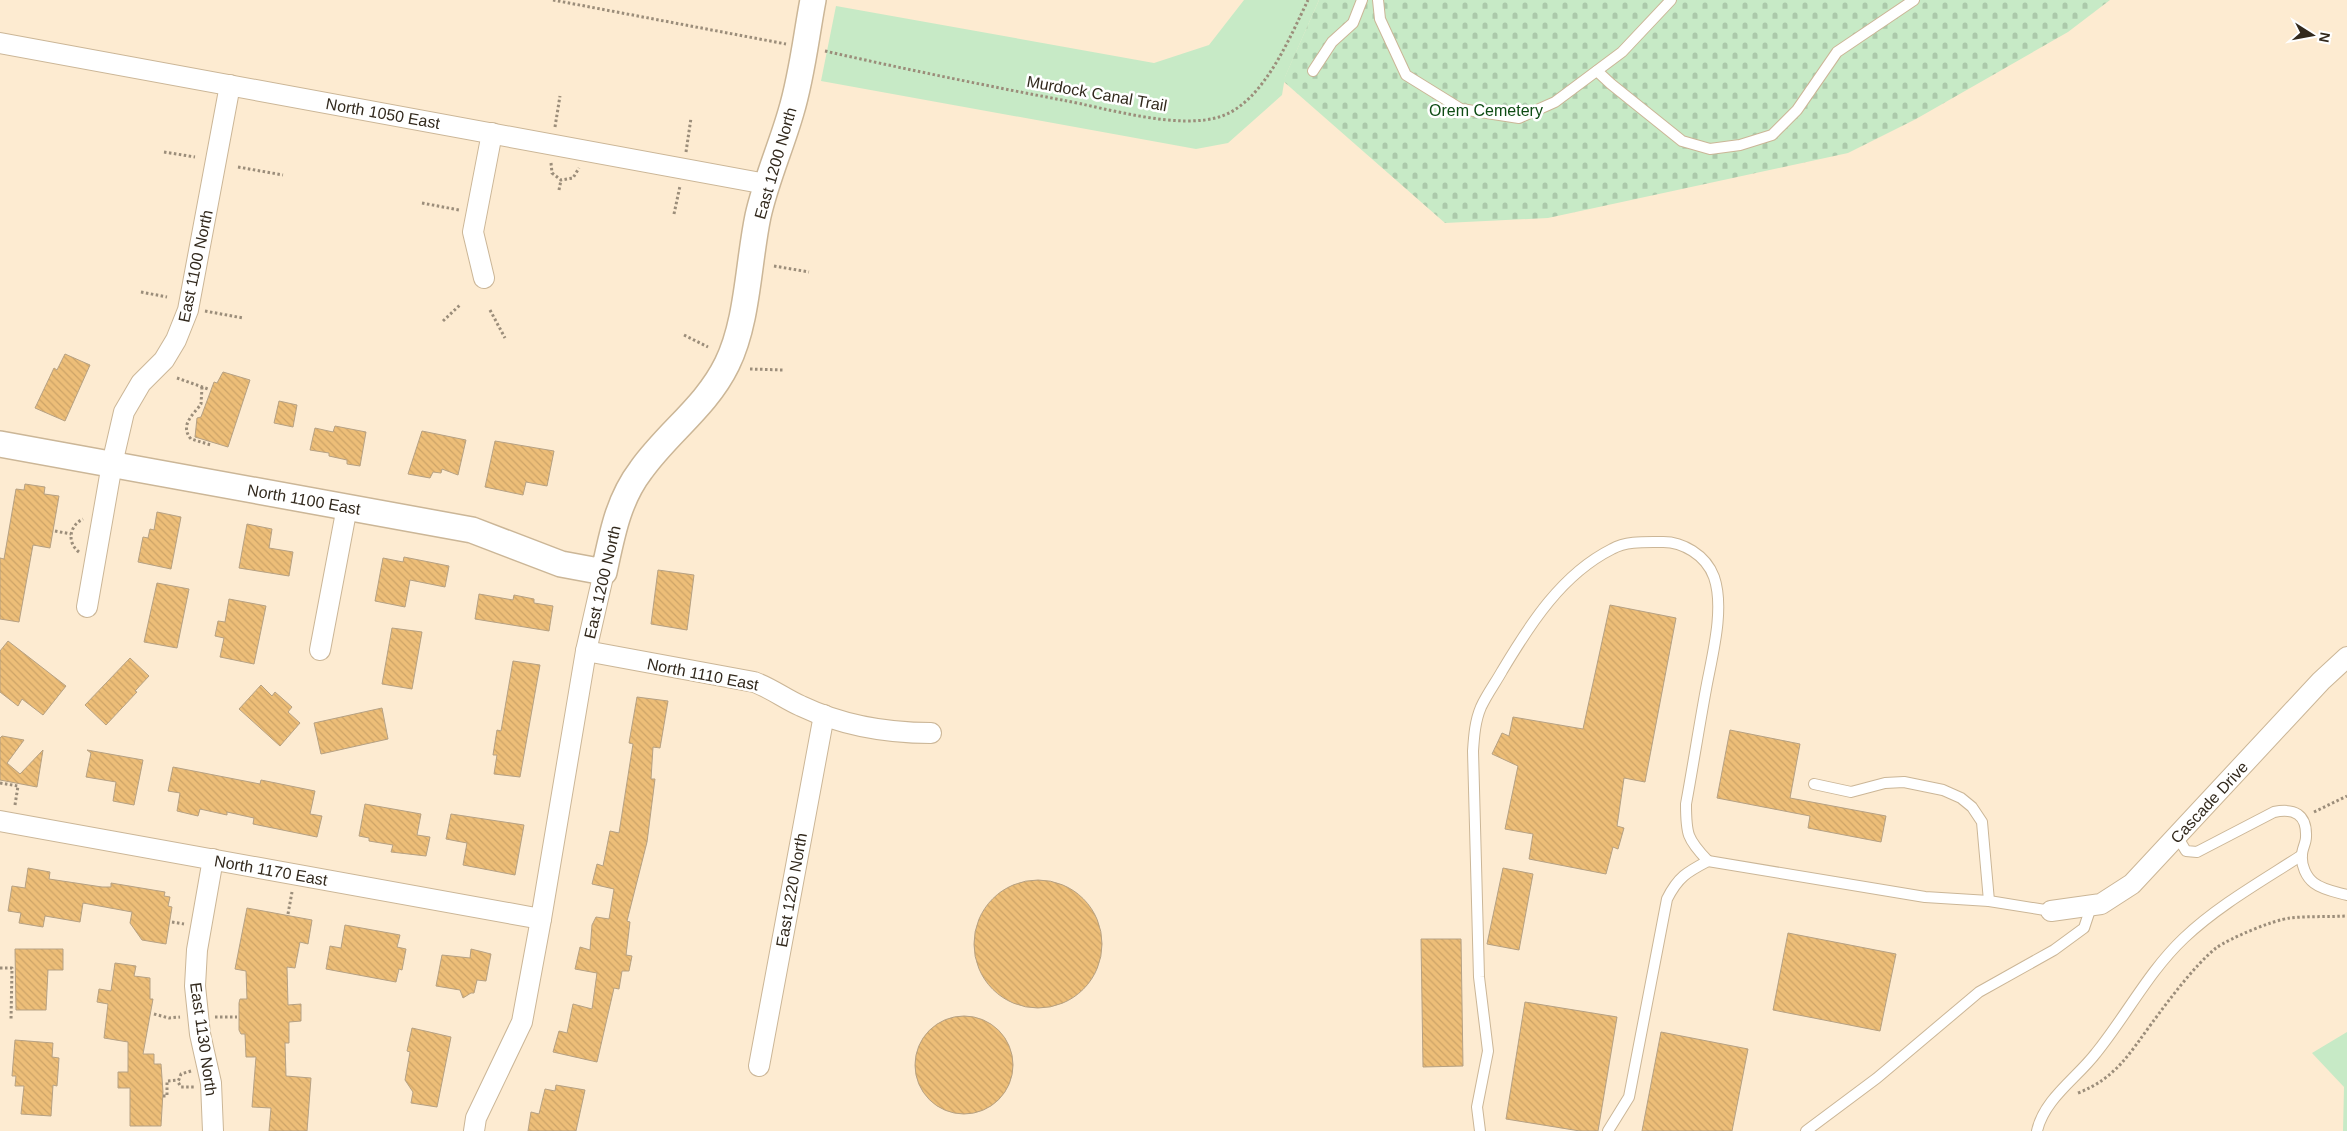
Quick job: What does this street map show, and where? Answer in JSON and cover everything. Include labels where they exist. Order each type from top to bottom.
[{"type":"street","name":"East 1200 North","points":[[474,1131],[476,1118],[522,1022],[586,651],[620,504],[629,488],[657,450],[709,394],[727,364],[739,327],[766,184],[792,110],[796,55],[813,0]]},
{"type":"street","name":"North 1050 East","points":[[0,43],[766,184]]},
{"type":"street","name":"East 1100 North","points":[[87,607],[112,464],[124,412],[141,383],[164,360],[182,328],[188,308],[230,85]]},
{"type":"street","points":[[484,278],[473,232],[492,133]]},
{"type":"street","name":"North 1100 East","points":[[0,444],[472,530],[561,564],[604,572]]},
{"type":"street","points":[[320,650],[347,507]]},
{"type":"street","name":"North 1110 East","points":[[586,651],[754,682],[802,707],[882,731],[931,733]]},
{"type":"street","name":"Cascade Drive","points":[[2051,911],[2091,906],[2108,901],[2132,884],[2322,681],[2347,657]]},
{"type":"street","name":"East 1220 North","points":[[759,1066],[824,715]]},
{"type":"street","name":"North 1170 East","points":[[7,816],[213,859],[541,919]]},
{"type":"street","name":"East 1130 North","points":[[213,859],[197,950],[195,978],[200,1034],[211,1083],[213,1131]]},
{"type":"lane","points":[[1313,71],[1332,42],[1352,22],[1362,0]]},
{"type":"lane","points":[[1378,0],[1380,20],[1406,75],[1461,109],[1519,118],[1555,102],[1622,52],[1671,0]]},
{"type":"lane","points":[[1597,71],[1682,140],[1710,149],[1740,145],[1772,135],[1797,110],[1837,52],[1914,0]]},
{"type":"lane","points":[[1480,1131],[1477,1107],[1488,1051],[1479,976],[1474,731],[1482,707],[1523,636],[1544,606],[1582,570],[1613,548],[1638,542],[1672,541],[1686,546],[1704,562],[1714,576],[1718,597],[1716,628],[1686,804],[1686,827],[1692,844],[1708,861]]},
{"type":"lane","points":[[1814,784],[1851,792],[1885,782],[1904,782],[1943,790],[1961,798],[1972,806],[1982,822],[1989,901]]},
{"type":"lane","points":[[2177,836],[2186,851],[2197,852],[2274,812],[2285,809],[2295,812],[2303,818],[2306,838],[2302,855],[2306,874],[2313,883],[2327,890],[2347,895]]},
{"type":"lane","points":[[2037,1131],[2039,1123],[2050,1103],[2096,1053],[2136,997],[2183,939],[2242,893],[2302,855]]},
{"type":"lane","points":[[1608,1131],[1629,1097],[1667,899],[1676,882],[1688,871],[1708,861],[1925,897],[1989,901],[2051,911]]},
{"type":"lane","points":[[1806,1131],[1877,1078],[1979,992],[2054,950],[2084,928],[2091,906]]},
{"type":"path","points":[[553,0],[796,55]]},
{"type":"path","name":"Murdock Canal Trail","points":[[824,51],[976,84],[1146,116],[1193,122],[1223,116],[1245,102],[1265,80],[1308,0]]},
{"type":"path","points":[[554,129],[560,96]]},
{"type":"path","points":[[686,153],[691,118]]},
{"type":"path","points":[[164,152],[195,157]]},
{"type":"path","points":[[551,162],[552,173],[561,180],[573,178],[579,167]]},
{"type":"path","points":[[238,167],[283,175]]},
{"type":"path","points":[[559,190],[561,180]]},
{"type":"path","points":[[674,214],[680,186]]},
{"type":"path","points":[[422,203],[459,210]]},
{"type":"path","points":[[774,266],[809,272]]},
{"type":"path","points":[[141,292],[167,297]]},
{"type":"path","points":[[443,321],[461,304]]},
{"type":"path","points":[[202,310],[243,318]]},
{"type":"path","points":[[490,310],[505,338]]},
{"type":"path","points":[[684,335],[708,347]]},
{"type":"path","points":[[750,369],[784,370]]},
{"type":"path","points":[[177,378],[208,389]]},
{"type":"path","points":[[202,387],[201,404],[190,415],[187,431],[192,439],[211,445]]},
{"type":"path","points":[[80,552],[73,546],[71,534],[75,523],[86,518]]},
{"type":"path","points":[[55,531],[71,534]]},
{"type":"path","points":[[0,783],[18,786],[7,816]]},
{"type":"path","points":[[2303,818],[2347,796]]},
{"type":"path","points":[[288,914],[293,888]]},
{"type":"path","points":[[2050,1103],[2090,1088],[2127,1060],[2181,985],[2217,948],[2262,926],[2290,918],[2347,916]]},
{"type":"path","points":[[172,922],[188,925]]},
{"type":"path","points":[[0,968],[12,968],[11,1020]]},
{"type":"path","points":[[154,1014],[168,1018],[184,1016]]},
{"type":"path","points":[[212,1017],[237,1016]]},
{"type":"path","points":[[194,1070],[181,1074],[178,1080],[181,1087],[197,1086]]},
{"type":"path","points":[[163,1096],[167,1096],[167,1081],[178,1080]]},
{"type":"green space","points":[[1244,0],[1319,0],[1285,77],[1282,95],[1228,143],[1196,149],[821,81],[836,6],[1154,63],[1209,45]]},
{"type":"green space","name":"Orem Cemetery","points":[[1319,0],[2110,0],[2068,32],[1916,119],[1848,153],[1548,218],[1445,223],[1283,81]]},
{"type":"green space","points":[[2347,1032],[2347,1131],[2343,1131],[2344,1087],[2312,1053]]},
{"type":"building","points":[[65,354],[90,365],[65,421],[35,408],[54,368],[57,370]]},
{"type":"building","points":[[223,372],[250,380],[228,447],[195,437],[197,418],[201,417],[214,382],[217,383]]},
{"type":"building","points":[[279,401],[297,405],[293,427],[274,423]]},
{"type":"building","points":[[335,426],[366,432],[360,466],[347,464],[347,460],[329,456],[329,453],[310,450],[315,428],[333,432]]},
{"type":"building","points":[[422,431],[466,440],[458,475],[442,469],[441,473],[433,472],[430,478],[408,474]]},
{"type":"building","points":[[495,441],[554,451],[547,486],[526,482],[523,495],[485,487]]},
{"type":"building","points":[[25,484],[45,487],[44,494],[59,496],[50,548],[33,545],[19,622],[0,619],[0,558],[4,559],[16,489],[24,490]]},
{"type":"building","points":[[157,512],[181,517],[171,569],[138,562],[143,537],[148,538],[150,529],[154,530]]},
{"type":"building","points":[[247,524],[272,529],[269,548],[293,552],[289,576],[239,568]]},
{"type":"building","points":[[404,557],[449,566],[445,587],[410,580],[405,607],[375,601],[383,558],[403,562]]},
{"type":"building","points":[[658,570],[694,575],[687,630],[651,624]]},
{"type":"building","points":[[157,583],[189,589],[177,648],[144,642]]},
{"type":"building","points":[[479,594],[513,600],[514,595],[534,599],[534,603],[553,606],[549,631],[475,619]]},
{"type":"building","points":[[229,599],[266,606],[254,664],[220,657],[224,638],[215,636],[218,621],[225,622]]},
{"type":"building","points":[[1610,605],[1676,618],[1645,782],[1624,778],[1617,826],[1624,828],[1618,849],[1613,847],[1606,874],[1529,859],[1533,834],[1505,829],[1518,766],[1492,754],[1502,733],[1509,736],[1513,717],[1583,729]]},
{"type":"building","points":[[392,628],[422,632],[412,689],[382,684]]},
{"type":"building","points":[[8,641],[66,686],[43,715],[22,699],[18,706],[0,692],[0,651]]},
{"type":"building","points":[[130,658],[149,676],[135,691],[137,692],[106,725],[85,705]]},
{"type":"building","points":[[513,661],[540,665],[520,777],[494,774],[497,755],[493,755],[497,730],[501,731]]},
{"type":"building","points":[[261,685],[272,696],[275,692],[292,707],[288,712],[300,723],[280,746],[239,709]]},
{"type":"building","points":[[637,697],[668,701],[660,748],[653,747],[651,779],[655,779],[647,842],[627,921],[630,922],[626,955],[632,956],[629,971],[622,971],[619,989],[614,988],[597,1062],[553,1052],[559,1031],[567,1033],[573,1004],[592,1009],[597,973],[575,969],[580,947],[590,950],[592,925],[596,917],[609,919],[614,889],[592,884],[597,864],[603,866],[610,831],[619,833],[633,744],[629,743]]},
{"type":"building","points":[[382,708],[388,739],[321,754],[314,723]]},
{"type":"building","points":[[1730,730],[1800,744],[1790,798],[1886,816],[1881,842],[1808,828],[1810,816],[1717,798]]},
{"type":"building","points":[[2,736],[24,740],[7,763],[20,774],[43,750],[37,787],[0,780],[0,738]]},
{"type":"building","points":[[87,750],[143,760],[134,805],[113,801],[116,782],[86,777],[91,753]]},
{"type":"building","points":[[173,767],[260,784],[261,780],[315,791],[310,814],[322,816],[317,837],[253,824],[254,818],[227,812],[227,815],[200,809],[198,816],[177,811],[180,793],[168,791]]},
{"type":"building","points":[[365,804],[421,814],[417,835],[430,837],[426,856],[391,852],[393,845],[369,841],[369,838],[359,836]]},
{"type":"building","points":[[451,814],[524,825],[515,875],[463,865],[467,843],[446,839]]},
{"type":"building","points":[[28,868],[50,872],[49,879],[102,887],[111,887],[111,883],[165,892],[164,896],[170,897],[168,906],[172,907],[166,944],[142,940],[130,923],[132,912],[83,903],[80,922],[45,916],[43,927],[19,923],[21,913],[8,911],[12,886],[25,888]]},
{"type":"building","points":[[1503,868],[1533,874],[1519,950],[1487,944]]},
{"type":"building","points":[[1038,880],[1062,885],[1074,891],[1083,899],[1091,908],[1097,920],[1102,944],[1097,968],[1091,980],[1083,989],[1074,997],[1062,1003],[1038,1008],[1014,1003],[1002,997],[993,989],[985,980],[979,968],[974,944],[979,920],[985,908],[993,899],[1002,891],[1014,885]]},
{"type":"building","points":[[247,908],[312,920],[308,944],[300,942],[295,968],[287,967],[288,1005],[301,1004],[301,1021],[289,1022],[289,1043],[285,1043],[286,1076],[311,1078],[307,1131],[269,1131],[271,1108],[252,1107],[256,1057],[246,1057],[245,1034],[241,1034],[239,1030],[240,999],[247,999],[246,971],[235,969]]},
{"type":"building","points":[[345,925],[400,935],[397,947],[406,949],[402,970],[399,969],[396,982],[326,969],[330,946],[341,948]]},
{"type":"building","points":[[1788,933],[1896,954],[1880,1031],[1773,1010]]},
{"type":"building","points":[[1421,939],[1461,939],[1463,1066],[1423,1067]]},
{"type":"building","points":[[15,949],[63,949],[63,970],[48,970],[46,1010],[16,1010]]},
{"type":"building","points":[[471,949],[491,954],[486,981],[477,980],[474,993],[463,998],[460,990],[436,986],[442,955],[470,958]]},
{"type":"building","points":[[115,963],[136,966],[134,976],[150,978],[150,999],[153,999],[143,1054],[154,1054],[154,1064],[161,1064],[163,1092],[161,1126],[130,1126],[130,1088],[118,1088],[118,1072],[128,1072],[128,1042],[104,1038],[108,1004],[97,1002],[99,989],[111,991]]},
{"type":"building","points":[[1525,1002],[1617,1017],[1598,1131],[1580,1131],[1506,1119]]},
{"type":"building","points":[[964,1016],[983,1019],[999,1030],[1010,1046],[1013,1065],[1010,1084],[999,1100],[983,1111],[964,1114],[945,1111],[929,1100],[918,1084],[915,1065],[918,1046],[929,1030],[945,1019]]},
{"type":"building","points":[[412,1028],[451,1037],[437,1107],[411,1103],[413,1092],[405,1080],[410,1052],[407,1051]]},
{"type":"building","points":[[1661,1032],[1748,1049],[1732,1131],[1642,1131]]},
{"type":"building","points":[[15,1040],[53,1043],[52,1057],[59,1058],[57,1086],[53,1085],[51,1116],[21,1114],[24,1086],[15,1086],[16,1076],[12,1076]]},
{"type":"building","points":[[556,1085],[585,1090],[576,1131],[528,1131],[531,1112],[539,1114],[545,1089],[555,1091]]}]
